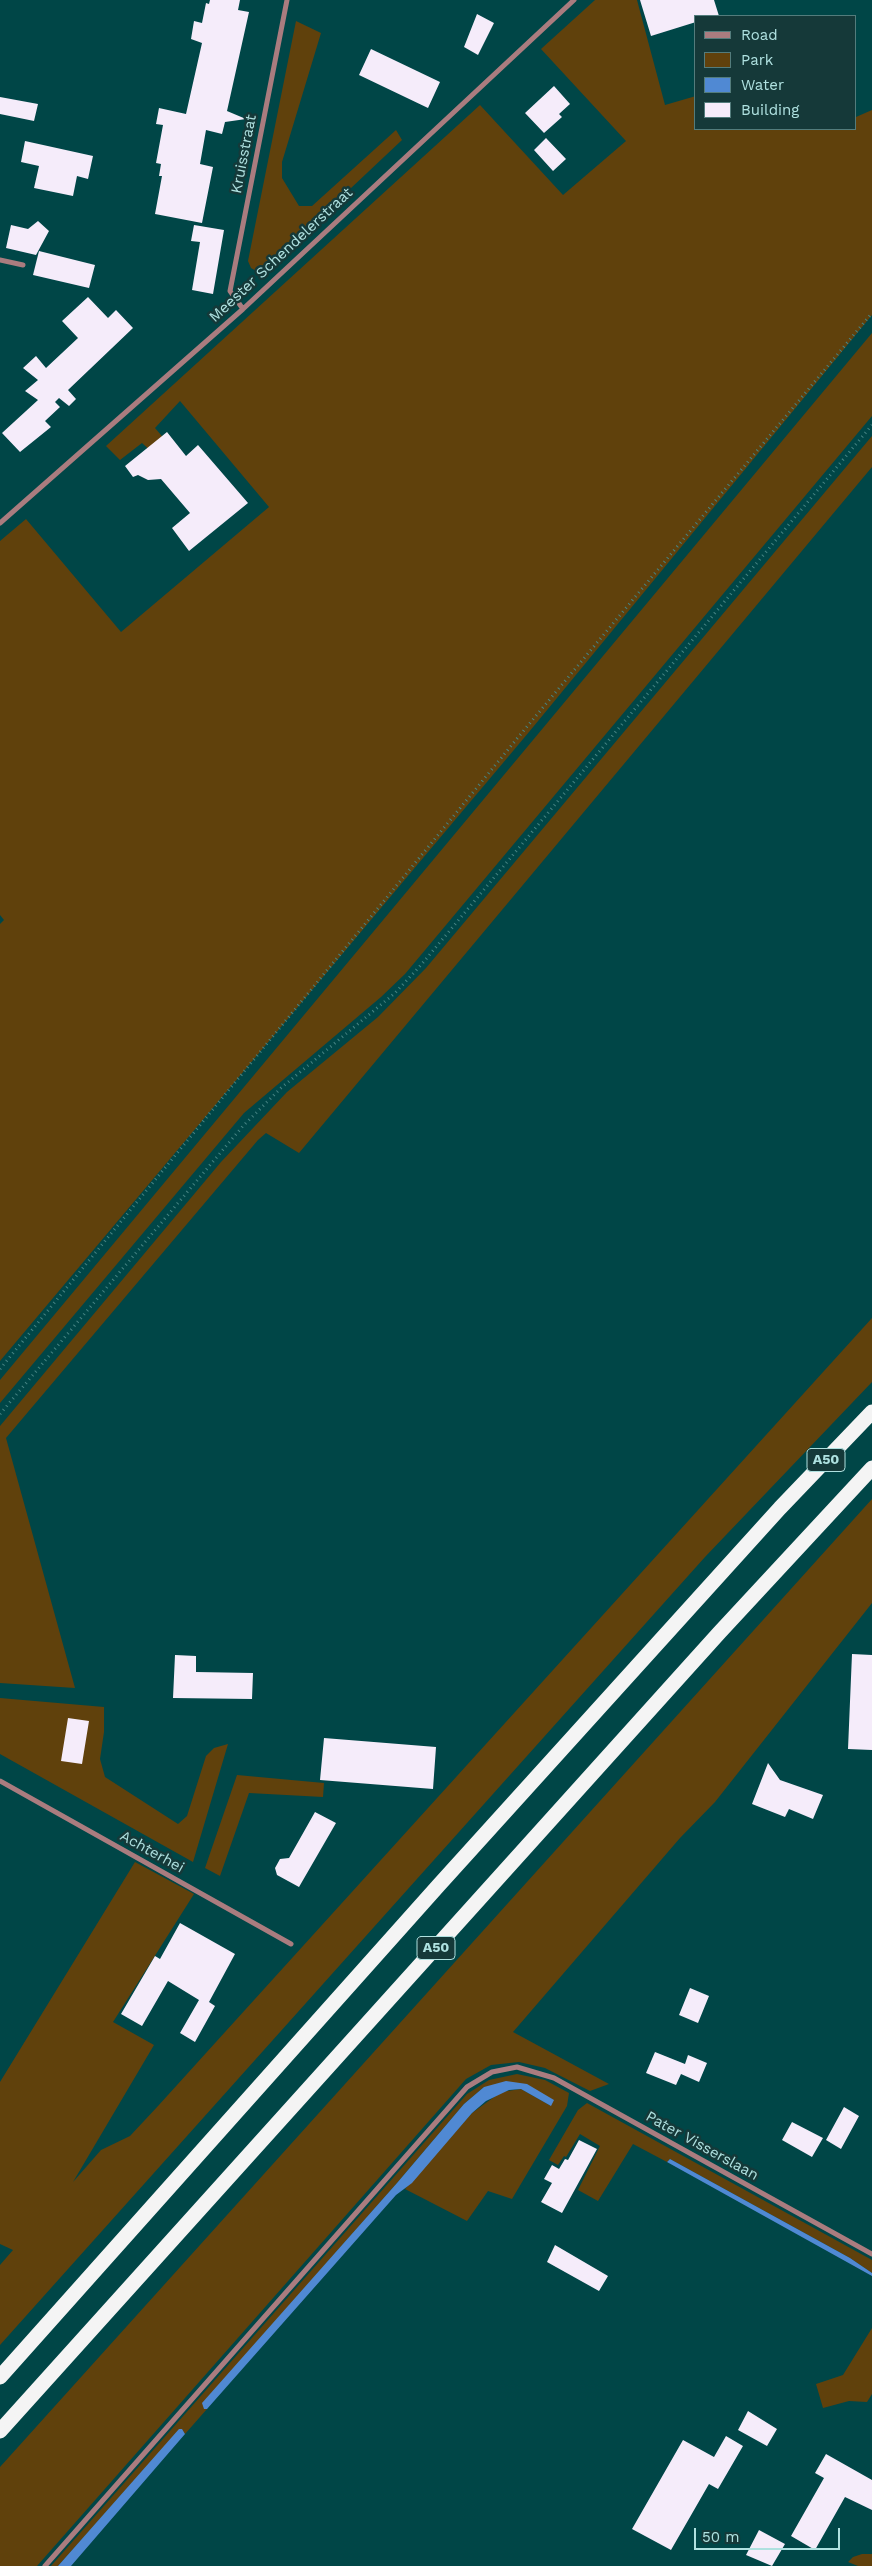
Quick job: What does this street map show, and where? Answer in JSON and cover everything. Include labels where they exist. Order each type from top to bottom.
[{"type":"highway","name":"A50","points":[[0,2377],[451,1871],[780,1508],[872,1412]]},
{"type":"highway","name":"A50","points":[[0,2431],[718,1633],[872,1468]]},
{"type":"street","name":"Kruisstraat","points":[[243,309],[230,291],[287,0]]},
{"type":"street","name":"Meester Schendelerstraat","points":[[0,523],[243,309],[574,0]]},
{"type":"street","points":[[0,260],[23,265]]},
{"type":"street","name":"Achterhei","points":[[0,1781],[291,1944]]},
{"type":"street","name":"Pater Visserslaan","points":[[45,2566],[467,2087],[492,2072],[517,2067],[554,2078],[872,2254]]},
{"type":"path","points":[[0,1369],[526,727],[872,312]]},
{"type":"path","points":[[0,1414],[242,1126],[281,1088],[395,993],[421,965],[872,425]]},
{"type":"green space","points":[[595,0],[637,0],[665,105],[694,97],[694,130],[857,130],[857,117],[872,110],[872,315],[529,732],[0,1361],[0,924],[4,920],[0,915],[0,541],[26,519],[121,632],[269,507],[180,401],[155,428],[167,442],[154,454],[142,443],[120,460],[106,446],[480,105],[563,195],[626,141],[541,49]]},
{"type":"green space","points":[[296,21],[321,33],[282,162],[282,178],[299,206],[312,206],[396,130],[402,140],[264,270],[258,272],[251,268],[248,261]]},
{"type":"green space","points":[[872,333],[872,416],[405,974],[381,997],[244,1113],[0,1403],[0,1380]]},
{"type":"green space","points":[[872,436],[872,467],[299,1153],[266,1133],[258,1140],[6,1438],[75,1688],[0,1683],[0,1426],[221,1162],[287,1092],[378,1017],[426,968]]},
{"type":"green space","points":[[872,1318],[872,1382],[705,1557],[0,2345],[0,2265],[13,2250],[0,2244],[0,2082],[135,1862],[194,1894],[113,2022],[154,2045],[73,2182],[101,2150],[130,2136],[158,2106]]},
{"type":"green space","points":[[872,1499],[872,1603],[715,1802],[680,1838],[513,2032],[609,2084],[590,2091],[545,2068],[519,2062],[491,2065],[466,2079],[37,2566],[0,2566],[0,2467]]},
{"type":"green space","points":[[0,1698],[104,1707],[104,1732],[100,1759],[105,1777],[178,1824],[187,1816],[206,1756],[214,1748],[228,1744],[193,1862],[0,1754]]},
{"type":"green space","points":[[237,1775],[324,1783],[323,1797],[249,1793],[220,1876],[205,1868]]},
{"type":"green space","points":[[517,2074],[545,2080],[569,2093],[567,2106],[512,2199],[488,2191],[467,2221],[405,2189],[472,2113],[501,2092],[521,2089],[551,2106],[527,2084],[484,2087],[464,2104],[203,2403],[204,2409],[207,2409],[185,2434],[182,2430],[179,2430],[58,2566],[51,2566],[467,2094],[489,2080]]},
{"type":"green space","points":[[587,2103],[872,2260],[872,2273],[850,2258],[670,2159],[667,2162],[633,2144],[598,2201],[578,2190],[600,2146],[580,2134],[566,2157],[564,2156],[558,2165],[549,2160],[578,2110]]},
{"type":"green space","points":[[872,2328],[872,2394],[867,2402],[849,2401],[823,2408],[816,2384],[843,2375]]},
{"type":"green space","points":[[862,2554],[872,2554],[872,2566],[858,2566],[848,2562],[853,2557]]},
{"type":"water","points":[[506,2081],[527,2084],[554,2100],[551,2106],[521,2089],[509,2090],[486,2101],[472,2113],[412,2183],[396,2195],[207,2409],[204,2409],[202,2403],[397,2183],[464,2104],[484,2087]]},
{"type":"water","points":[[670,2159],[850,2258],[872,2273],[872,2276],[667,2162]]},
{"type":"water","points":[[179,2429],[182,2429],[185,2434],[71,2566],[58,2566]]},
{"type":"building","points":[[210,0],[240,0],[238,10],[249,12],[227,111],[246,119],[225,122],[222,134],[206,130],[200,164],[213,167],[202,223],[155,214],[162,176],[159,176],[161,164],[156,163],[163,125],[156,124],[159,108],[186,114],[202,43],[191,39],[194,21],[202,23],[206,3],[209,4]]},
{"type":"building","points":[[640,0],[714,0],[719,15],[694,15],[694,23],[651,36]]},
{"type":"building","points":[[477,14],[494,23],[478,55],[464,47]]},
{"type":"building","points":[[371,49],[440,82],[428,108],[359,75]]},
{"type":"building","points":[[554,86],[570,104],[559,114],[562,117],[544,133],[525,113]]},
{"type":"building","points":[[0,97],[38,104],[34,121],[0,114]]},
{"type":"building","points":[[546,138],[566,159],[553,171],[534,150]]},
{"type":"building","points":[[25,141],[93,156],[88,179],[77,176],[73,196],[34,188],[39,166],[21,162]]},
{"type":"building","points":[[38,221],[49,231],[36,255],[6,248],[11,225],[28,229]]},
{"type":"building","points":[[194,225],[224,230],[213,294],[192,290],[200,242],[191,241]]},
{"type":"building","points":[[39,251],[95,265],[89,288],[33,275]]},
{"type":"building","points":[[88,297],[108,318],[116,310],[133,328],[68,390],[76,399],[69,406],[59,398],[55,402],[60,407],[45,421],[51,427],[20,452],[2,433],[38,400],[25,391],[38,380],[23,368],[36,356],[46,368],[78,338],[62,321]]},
{"type":"building","points":[[167,432],[186,456],[198,445],[248,503],[189,551],[172,528],[190,513],[161,479],[148,480],[138,475],[133,477],[125,466]]},
{"type":"building","points":[[852,1654],[872,1655],[872,1750],[848,1749]]},
{"type":"building","points":[[175,1655],[196,1656],[196,1672],[253,1673],[252,1699],[173,1698]]},
{"type":"building","points":[[68,1718],[89,1721],[82,1764],[61,1761]]},
{"type":"building","points":[[324,1738],[436,1747],[433,1789],[320,1780]]},
{"type":"building","points":[[768,1763],[780,1780],[823,1795],[813,1819],[789,1809],[785,1817],[752,1804]]},
{"type":"building","points":[[315,1812],[336,1823],[299,1887],[277,1875],[275,1868],[280,1859],[289,1858]]},
{"type":"building","points":[[180,1923],[235,1954],[209,2002],[215,2006],[195,2042],[180,2033],[199,2000],[168,1981],[142,2026],[121,2014],[155,1956],[160,1959]]},
{"type":"building","points":[[690,1988],[709,1996],[698,2023],[679,2015]]},
{"type":"building","points":[[655,2052],[685,2064],[688,2055],[707,2063],[699,2082],[681,2074],[676,2085],[646,2073]]},
{"type":"building","points":[[844,2107],[859,2116],[841,2149],[826,2140]]},
{"type":"building","points":[[792,2122],[823,2138],[812,2157],[782,2140]]},
{"type":"building","points":[[579,2140],[597,2149],[562,2213],[541,2202],[552,2183],[544,2179],[552,2165],[559,2169],[565,2159],[568,2160]]},
{"type":"building","points":[[555,2245],[608,2276],[599,2291],[547,2262]]},
{"type":"building","points":[[748,2411],[777,2429],[767,2446],[738,2430]]},
{"type":"building","points":[[726,2436],[743,2446],[718,2489],[709,2484],[671,2550],[632,2529],[683,2440],[714,2457]]},
{"type":"building","points":[[826,2454],[872,2480],[872,2510],[845,2497],[815,2550],[791,2536],[824,2478],[815,2473]]},
{"type":"building","points":[[759,2530],[785,2544],[772,2566],[746,2555]]}]
